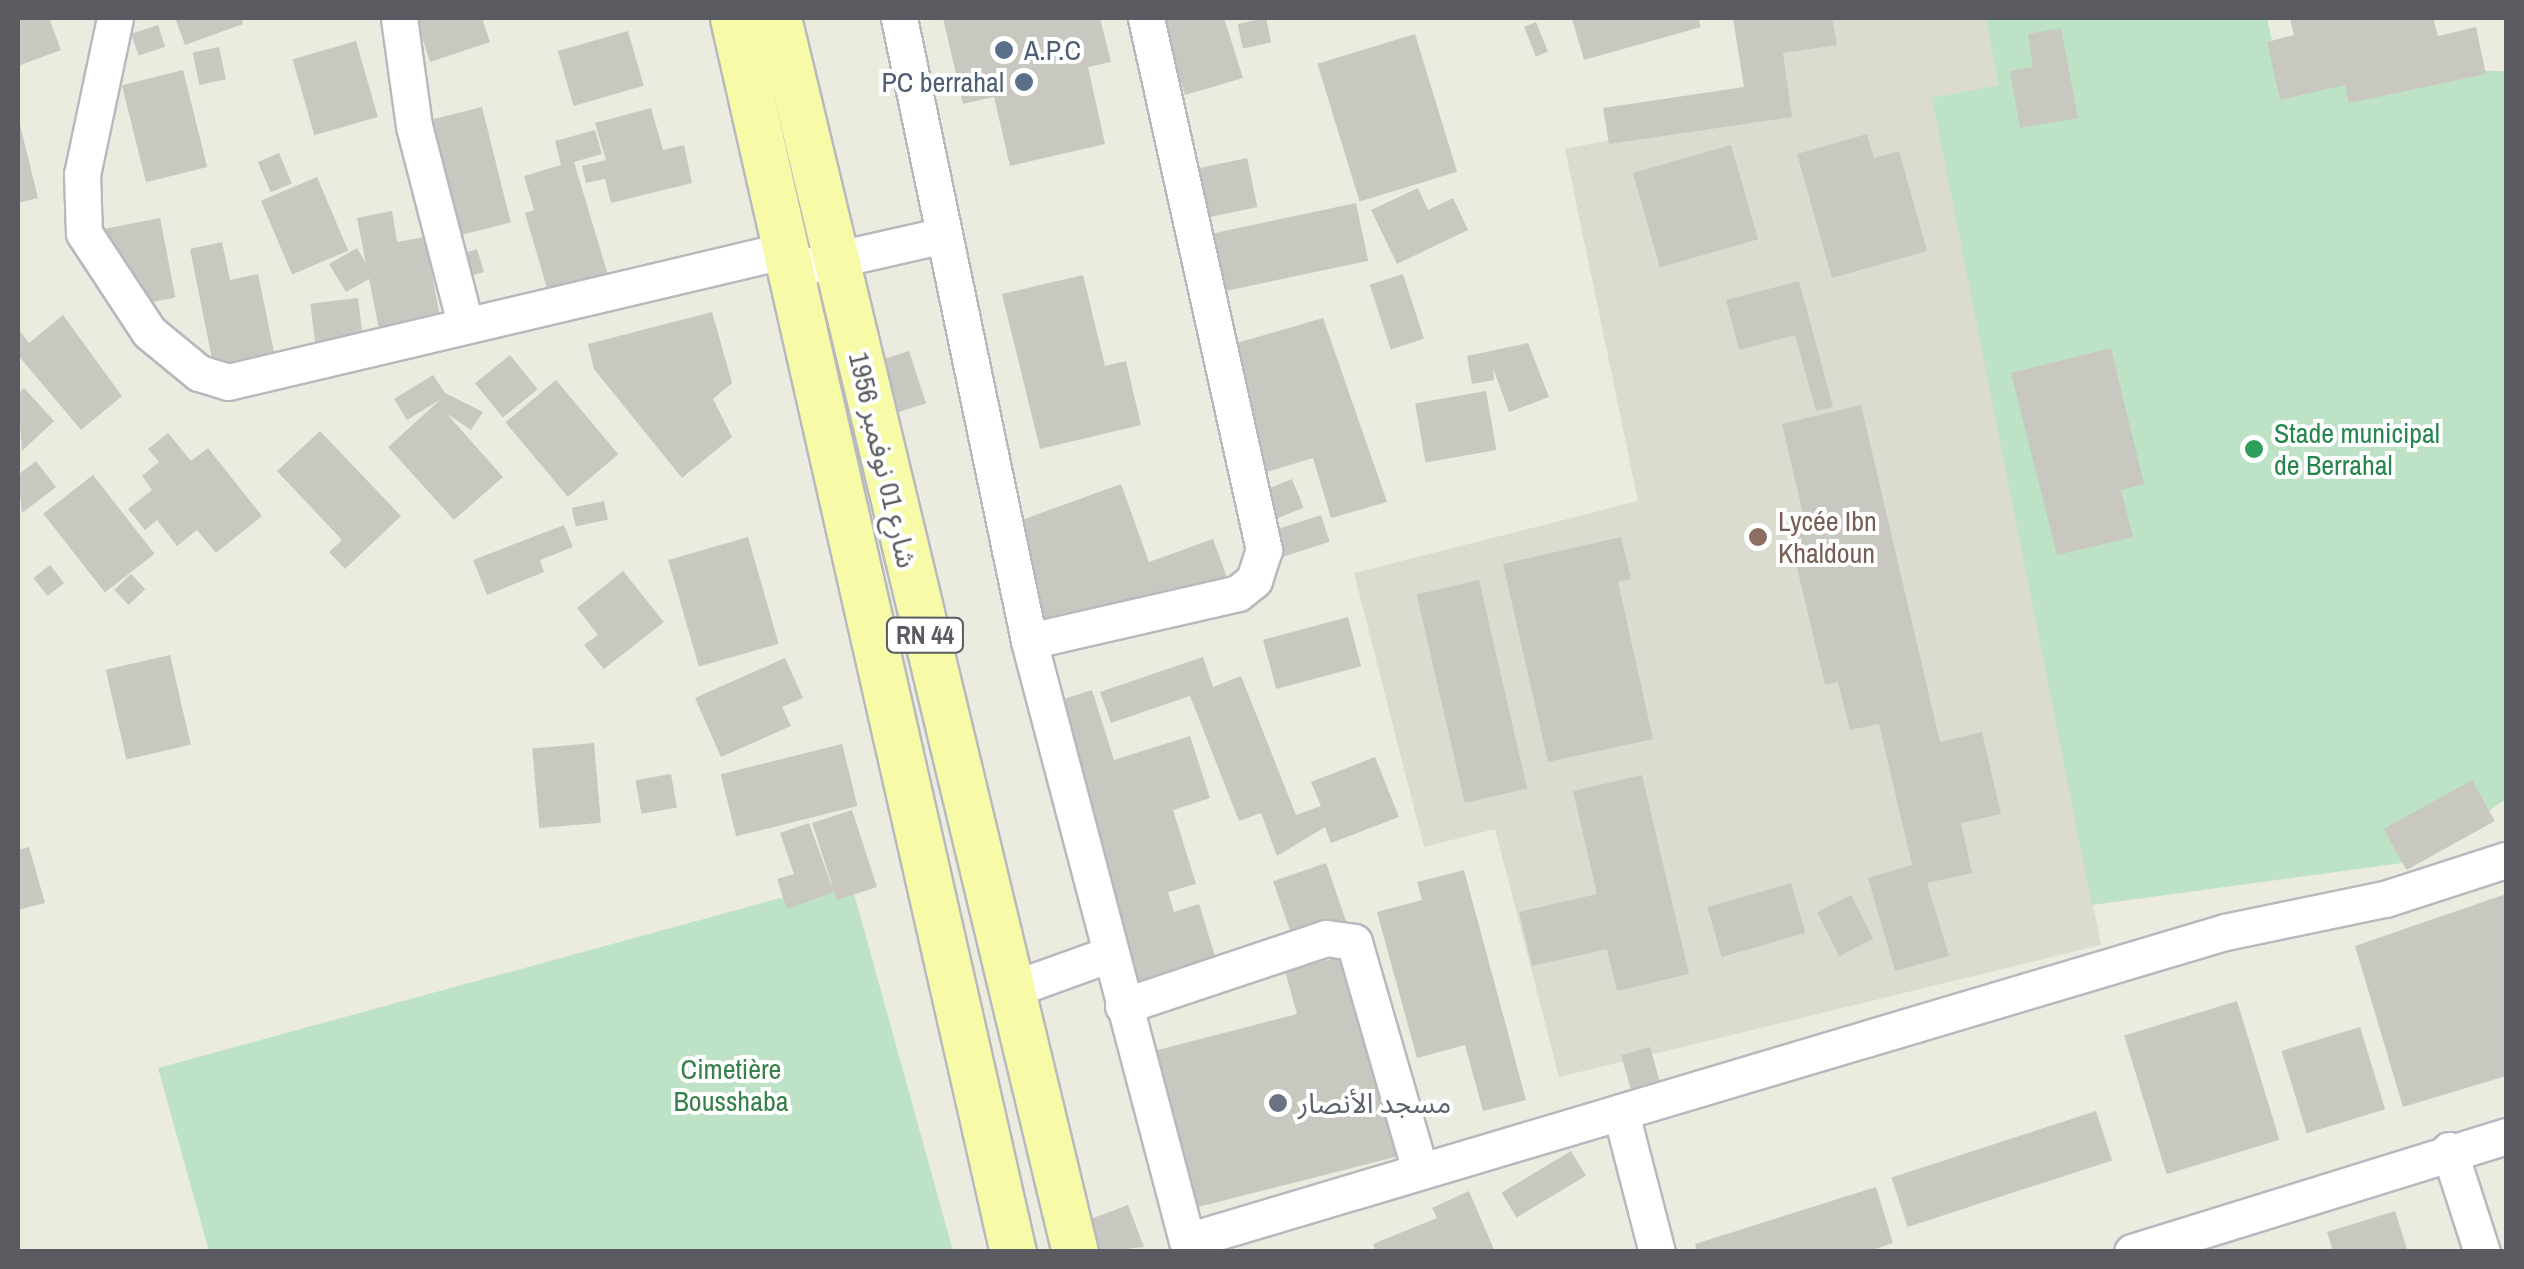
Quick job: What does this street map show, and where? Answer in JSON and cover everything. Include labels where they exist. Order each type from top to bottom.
[{"type":"main road","name":"شارع 01 نوفمبر 1956","points":[[733,18],[784,260],[1013,1252]]},
{"type":"main road","name":"شارع 01 نوفمبر 1956","points":[[778,18],[1074,1252]]},
{"type":"street","points":[[115,18],[82,174],[84,233],[175,359],[228,382],[464,320],[784,260],[835,260],[944,235]]},
{"type":"street","points":[[399,18],[414,126],[464,320]]},
{"type":"street","points":[[898,18],[1029,642],[1107,955],[1188,1246],[1420,1170],[1622,1117],[2188,943],[2506,860]]},
{"type":"street","points":[[1029,642],[1238,592],[1254,580],[1264,550],[1146,18]]},
{"type":"street","points":[[1123,1006],[1326,938],[1354,942],[1420,1170]]},
{"type":"street","points":[[1010,990],[1107,955]]},
{"type":"street","points":[[1622,1117],[1656,1252]]},
{"type":"street","points":[[2140,1250],[2449,1150],[2506,1136]]},
{"type":"street","points":[[2449,1150],[2482,1252]]},
{"type":"shaded area","name":"Lycée Ibn Khaldoun","points":[[1846,18],[1986,18],[1998,86],[1933,99],[2101,945],[1559,1077],[1495,829],[1424,847],[1354,573],[1638,501],[1565,149],[1777,106],[1772,26]]},
{"type":"green space","name":"Stade municipal de Berrahal","points":[[1986,18],[2267,18],[2278,69],[2506,71],[2506,799],[2417,861],[2092,905],[1932,98],[1998,85]]},
{"type":"green space","name":"Cimetière Bousshaba","points":[[850,879],[953,1251],[209,1251],[158,1068]]},
{"type":"building","points":[[18,18],[49,18],[61,50],[18,66]]},
{"type":"building","points":[[175,18],[241,18],[243,24],[185,45]]},
{"type":"building","points":[[416,18],[482,18],[490,42],[430,62]]},
{"type":"building","name":"PC berrahal","points":[[943,18],[1100,18],[1111,62],[1088,67],[1105,144],[1010,166],[994,97],[963,104]]},
{"type":"building","points":[[1161,18],[1224,18],[1243,78],[1185,95]]},
{"type":"building","points":[[1266,18],[1271,42],[1243,48],[1238,24]]},
{"type":"building","points":[[1698,18],[1701,27],[1584,60],[1572,19]]},
{"type":"building","points":[[1733,18],[1832,18],[1837,45],[1783,53],[1792,117],[1609,144],[1603,108],[1744,87]]},
{"type":"building","points":[[2290,18],[2433,18],[2438,36],[2476,27],[2486,74],[2349,103],[2345,85],[2280,100],[2267,42],[2294,35]]},
{"type":"building","points":[[1536,22],[1548,52],[1536,57],[1524,27]]},
{"type":"building","points":[[158,25],[165,47],[138,56],[131,34]]},
{"type":"building","points":[[2061,28],[2078,118],[2020,128],[2010,71],[2033,67],[2028,34]]},
{"type":"building","points":[[628,31],[644,86],[574,106],[558,51]]},
{"type":"building","points":[[1415,34],[1457,172],[1360,202],[1317,64]]},
{"type":"building","points":[[356,41],[378,117],[314,135],[293,59]]},
{"type":"building","points":[[219,47],[226,79],[199,85],[193,53]]},
{"type":"building","points":[[183,70],[207,167],[146,182],[122,85]]},
{"type":"building","points":[[482,107],[511,222],[451,237],[422,122]]},
{"type":"building","points":[[651,108],[663,150],[684,145],[692,183],[611,203],[605,179],[586,183],[582,166],[606,160],[595,123]]},
{"type":"building","points":[[18,117],[38,198],[18,203]]},
{"type":"building","points":[[595,130],[602,154],[574,162],[611,285],[551,302],[525,213],[534,210],[524,176],[561,165],[555,141]]},
{"type":"building","points":[[1867,134],[1874,158],[1899,151],[1927,251],[1832,278],[1797,154]]},
{"type":"building","points":[[1731,145],[1758,239],[1660,267],[1633,173]]},
{"type":"building","points":[[279,153],[292,183],[271,192],[258,162]]},
{"type":"building","points":[[1247,158],[1257,207],[1202,219],[1191,170]]},
{"type":"building","points":[[317,177],[348,251],[292,274],[261,201]]},
{"type":"building","points":[[1418,188],[1428,210],[1453,198],[1468,230],[1397,264],[1371,210]]},
{"type":"building","points":[[1356,203],[1368,261],[1221,292],[1208,234]]},
{"type":"building","points":[[392,211],[397,242],[425,237],[441,322],[380,334],[369,279],[346,292],[329,264],[357,248],[366,263],[357,218]]},
{"type":"building","points":[[160,218],[175,298],[114,310],[98,230]]},
{"type":"building","points":[[222,242],[230,280],[258,274],[275,357],[214,369],[190,249]]},
{"type":"building","points":[[477,249],[484,272],[461,279],[454,256]]},
{"type":"building","points":[[1403,274],[1424,339],[1391,349],[1370,285]]},
{"type":"building","points":[[1083,275],[1105,366],[1126,361],[1141,425],[1040,449],[1002,294]]},
{"type":"building","points":[[1799,281],[1833,407],[1816,411],[1795,335],[1739,350],[1726,300]]},
{"type":"building","points":[[358,298],[364,344],[316,350],[310,304]]},
{"type":"building","points":[[712,312],[732,383],[713,399],[732,437],[682,478],[594,369],[588,344]]},
{"type":"building","points":[[63,315],[122,396],[81,430],[18,355],[18,329],[29,343]]},
{"type":"building","points":[[1323,318],[1387,502],[1331,518],[1313,458],[1247,478],[1230,345]]},
{"type":"building","points":[[1528,343],[1549,397],[1509,412],[1493,368],[1494,380],[1472,384],[1467,356]]},
{"type":"building","points":[[2111,348],[2144,484],[2121,490],[2133,537],[2057,555],[2011,373]]},
{"type":"building","points":[[909,351],[926,403],[886,416],[869,364]]},
{"type":"building","points":[[510,355],[538,389],[503,418],[475,383]]},
{"type":"building","points":[[433,375],[445,393],[483,412],[471,430],[447,414],[503,477],[454,520],[388,447],[441,399],[407,420],[394,399]]},
{"type":"building","points":[[556,380],[618,454],[568,497],[505,422]]},
{"type":"building","points":[[24,388],[54,421],[22,451],[18,394]]},
{"type":"building","points":[[1486,391],[1496,450],[1426,463],[1415,404]]},
{"type":"building","points":[[1861,405],[1940,742],[1982,732],[2001,814],[1961,823],[1972,873],[1927,883],[1949,956],[1895,971],[1868,878],[1912,865],[1879,724],[1850,730],[1838,682],[1825,685],[1787,526],[1805,522],[1782,424]]},
{"type":"building","points":[[320,431],[401,516],[345,569],[329,552],[342,540],[277,471]]},
{"type":"building","points":[[168,433],[191,461],[208,448],[262,516],[216,553],[197,530],[177,546],[157,520],[145,530],[128,509],[152,490],[142,476],[159,462],[148,449]]},
{"type":"building","points":[[36,461],[56,487],[22,513],[18,475]]},
{"type":"building","points":[[93,475],[155,554],[105,593],[43,514]]},
{"type":"building","points":[[1292,479],[1304,508],[1267,523],[1255,494]]},
{"type":"building","points":[[1121,484],[1149,562],[1213,539],[1231,588],[1044,656],[997,529]]},
{"type":"building","points":[[604,501],[608,520],[576,526],[572,508]]},
{"type":"building","points":[[1321,515],[1330,542],[1274,560],[1266,533]]},
{"type":"building","points":[[564,525],[573,547],[540,560],[544,572],[487,595],[473,560]]},
{"type":"building","points":[[748,537],[779,644],[699,667],[668,560]]},
{"type":"building","points":[[1621,537],[1631,579],[1618,582],[1653,739],[1548,762],[1503,564]]},
{"type":"building","points":[[50,565],[64,583],[48,596],[33,578]]},
{"type":"building","points":[[623,571],[664,622],[604,669],[584,645],[598,635],[577,608]]},
{"type":"building","points":[[131,574],[145,589],[129,605],[114,590]]},
{"type":"building","points":[[1479,580],[1527,789],[1465,803],[1417,594]]},
{"type":"building","points":[[1348,617],[1361,666],[1276,689],[1263,640]]},
{"type":"building","points":[[170,655],[191,745],[126,759],[106,670]]},
{"type":"building","points":[[1203,657],[1213,687],[1241,676],[1296,815],[1321,806],[1311,782],[1375,757],[1399,817],[1331,843],[1325,827],[1277,856],[1261,813],[1239,821],[1190,696],[1111,723],[1100,692]]},
{"type":"building","points":[[785,658],[803,698],[782,707],[791,726],[721,757],[695,698]]},
{"type":"building","points":[[1092,690],[1114,760],[1190,736],[1210,798],[1173,810],[1196,884],[1168,892],[1174,912],[1199,904],[1222,979],[1130,1008],[1103,919],[1120,914],[1054,702]]},
{"type":"building","points":[[594,743],[601,823],[539,828],[532,748]]},
{"type":"building","points":[[842,744],[857,806],[736,836],[721,774]]},
{"type":"building","points":[[671,774],[677,807],[641,814],[636,780]]},
{"type":"building","points":[[1642,775],[1689,974],[1617,991],[1607,949],[1532,966],[1519,912],[1597,894],[1573,791]]},
{"type":"building","points":[[2472,780],[2495,821],[2406,870],[2384,829]]},
{"type":"building","points":[[852,810],[877,887],[837,900],[812,823]]},
{"type":"building","points":[[809,823],[834,892],[787,909],[777,879],[794,874],[780,833]]},
{"type":"building","points":[[29,847],[45,903],[18,910],[18,850]]},
{"type":"building","points":[[1326,863],[1348,926],[1295,945],[1273,881]]},
{"type":"building","points":[[1464,870],[1526,1100],[1483,1111],[1465,1045],[1417,1058],[1377,912],[1422,900],[1417,882]]},
{"type":"building","points":[[1791,883],[1805,933],[1722,957],[1707,907]]},
{"type":"building","points":[[2506,894],[2506,1076],[2403,1107],[2355,946]]},
{"type":"building","points":[[1851,895],[1873,939],[1839,956],[1817,912]]},
{"type":"building","name":"مسجد الأنصار","points":[[1351,954],[1403,1155],[1194,1208],[1154,1051],[1297,1014],[1285,971]]},
{"type":"building","points":[[2237,1001],[2279,1140],[2167,1174],[2124,1035]]},
{"type":"building","points":[[2360,1027],[2385,1109],[2307,1133],[2282,1051]]},
{"type":"building","points":[[1650,1047],[1660,1081],[1631,1089],[1621,1055]]},
{"type":"building","points":[[2096,1111],[2112,1160],[1908,1227],[1892,1177]]},
{"type":"building","points":[[1571,1151],[1586,1176],[1517,1218],[1502,1193]]},
{"type":"building","points":[[1876,1187],[1893,1243],[1867,1252],[1697,1252],[1695,1244]]},
{"type":"building","points":[[1469,1191],[1495,1252],[1376,1252],[1373,1244],[1437,1218],[1432,1208]]},
{"type":"building","points":[[1128,1205],[1144,1247],[1100,1252],[1088,1220]]},
{"type":"building","points":[[2395,1211],[2408,1252],[2333,1252],[2327,1232]]},
{"type":"place","name":"A.P.C","points":[[1004,50]]},
{"type":"place","name":"PC berrahal","points":[[1024,82]]},
{"type":"place","name":"Stade municipal de Berrahal","points":[[2254,449]]},
{"type":"place","name":"Lycée Ibn Khaldoun","points":[[1758,537]]},
{"type":"place","name":"مسجد الأنصار","points":[[1278,1103]]}]
